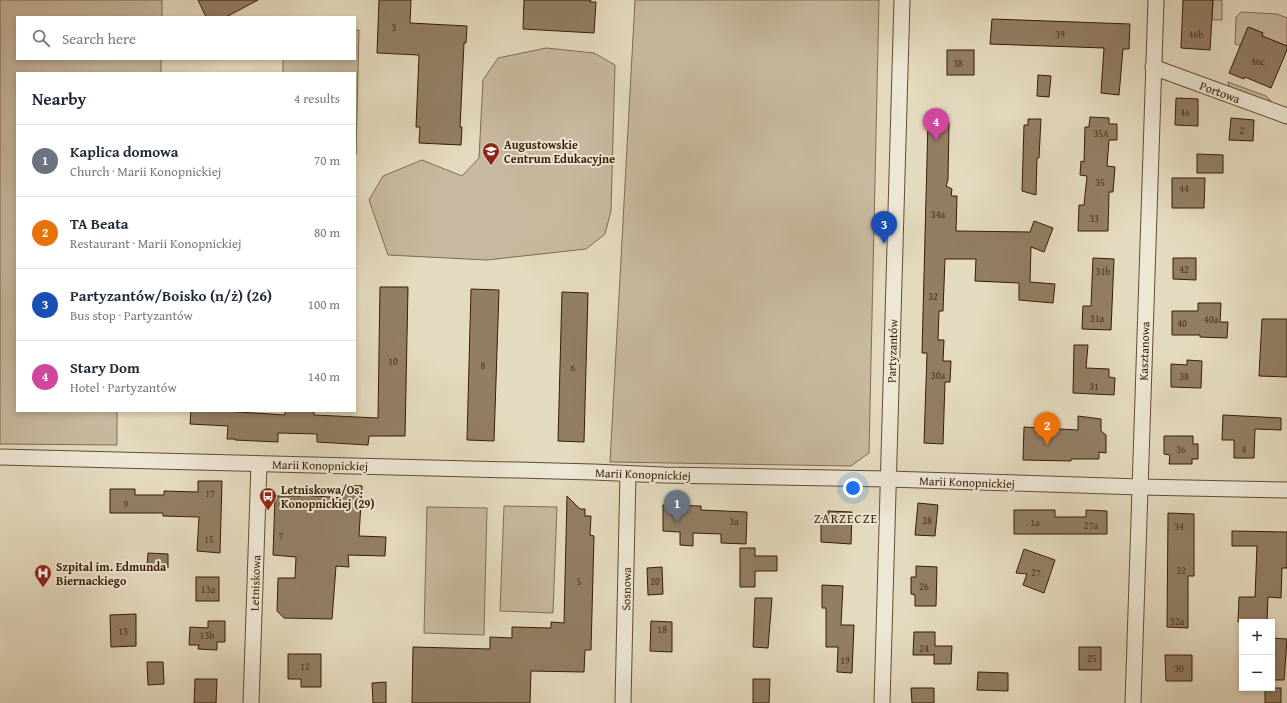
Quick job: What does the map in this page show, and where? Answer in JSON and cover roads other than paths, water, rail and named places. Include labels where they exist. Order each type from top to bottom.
[{"type":"street","name":"Partyzantów","points":[[882,703],[902,0]]},
{"type":"street","name":"Kasztanowa","points":[[1133,703],[1156,0]]},
{"type":"street","name":"Portowa","points":[[1153,67],[1287,116]]},
{"type":"street","name":"Marii Konopnickiej","points":[[0,456],[628,474],[888,479],[1287,490]]},
{"type":"street","name":"Letniskowa","points":[[251,703],[259,464]]},
{"type":"street","name":"Sosnowa","points":[[624,703],[628,474]]},
{"type":"place","name":"Stary Dom","points":[[936,141]]},
{"type":"place","name":"Augustowskie Centrum Edukacyjne","points":[[491,166]]},
{"type":"place","name":"Partyzantów/Boisko (n/ż) (26)","points":[[884,244]]},
{"type":"place","name":"TA Beata","points":[[1047,445]]},
{"type":"place","name":"Letniskowa/Os. Konopnickiej (29)","points":[[268,511]]},
{"type":"place","name":"Kaplica domowa","points":[[677,523]]},
{"type":"place","name":"Szpital im. Edmunda Biernackiego","points":[[43,588]]},
{"type":"district","name":"ZARZECZE","points":[[846,518]]}]
